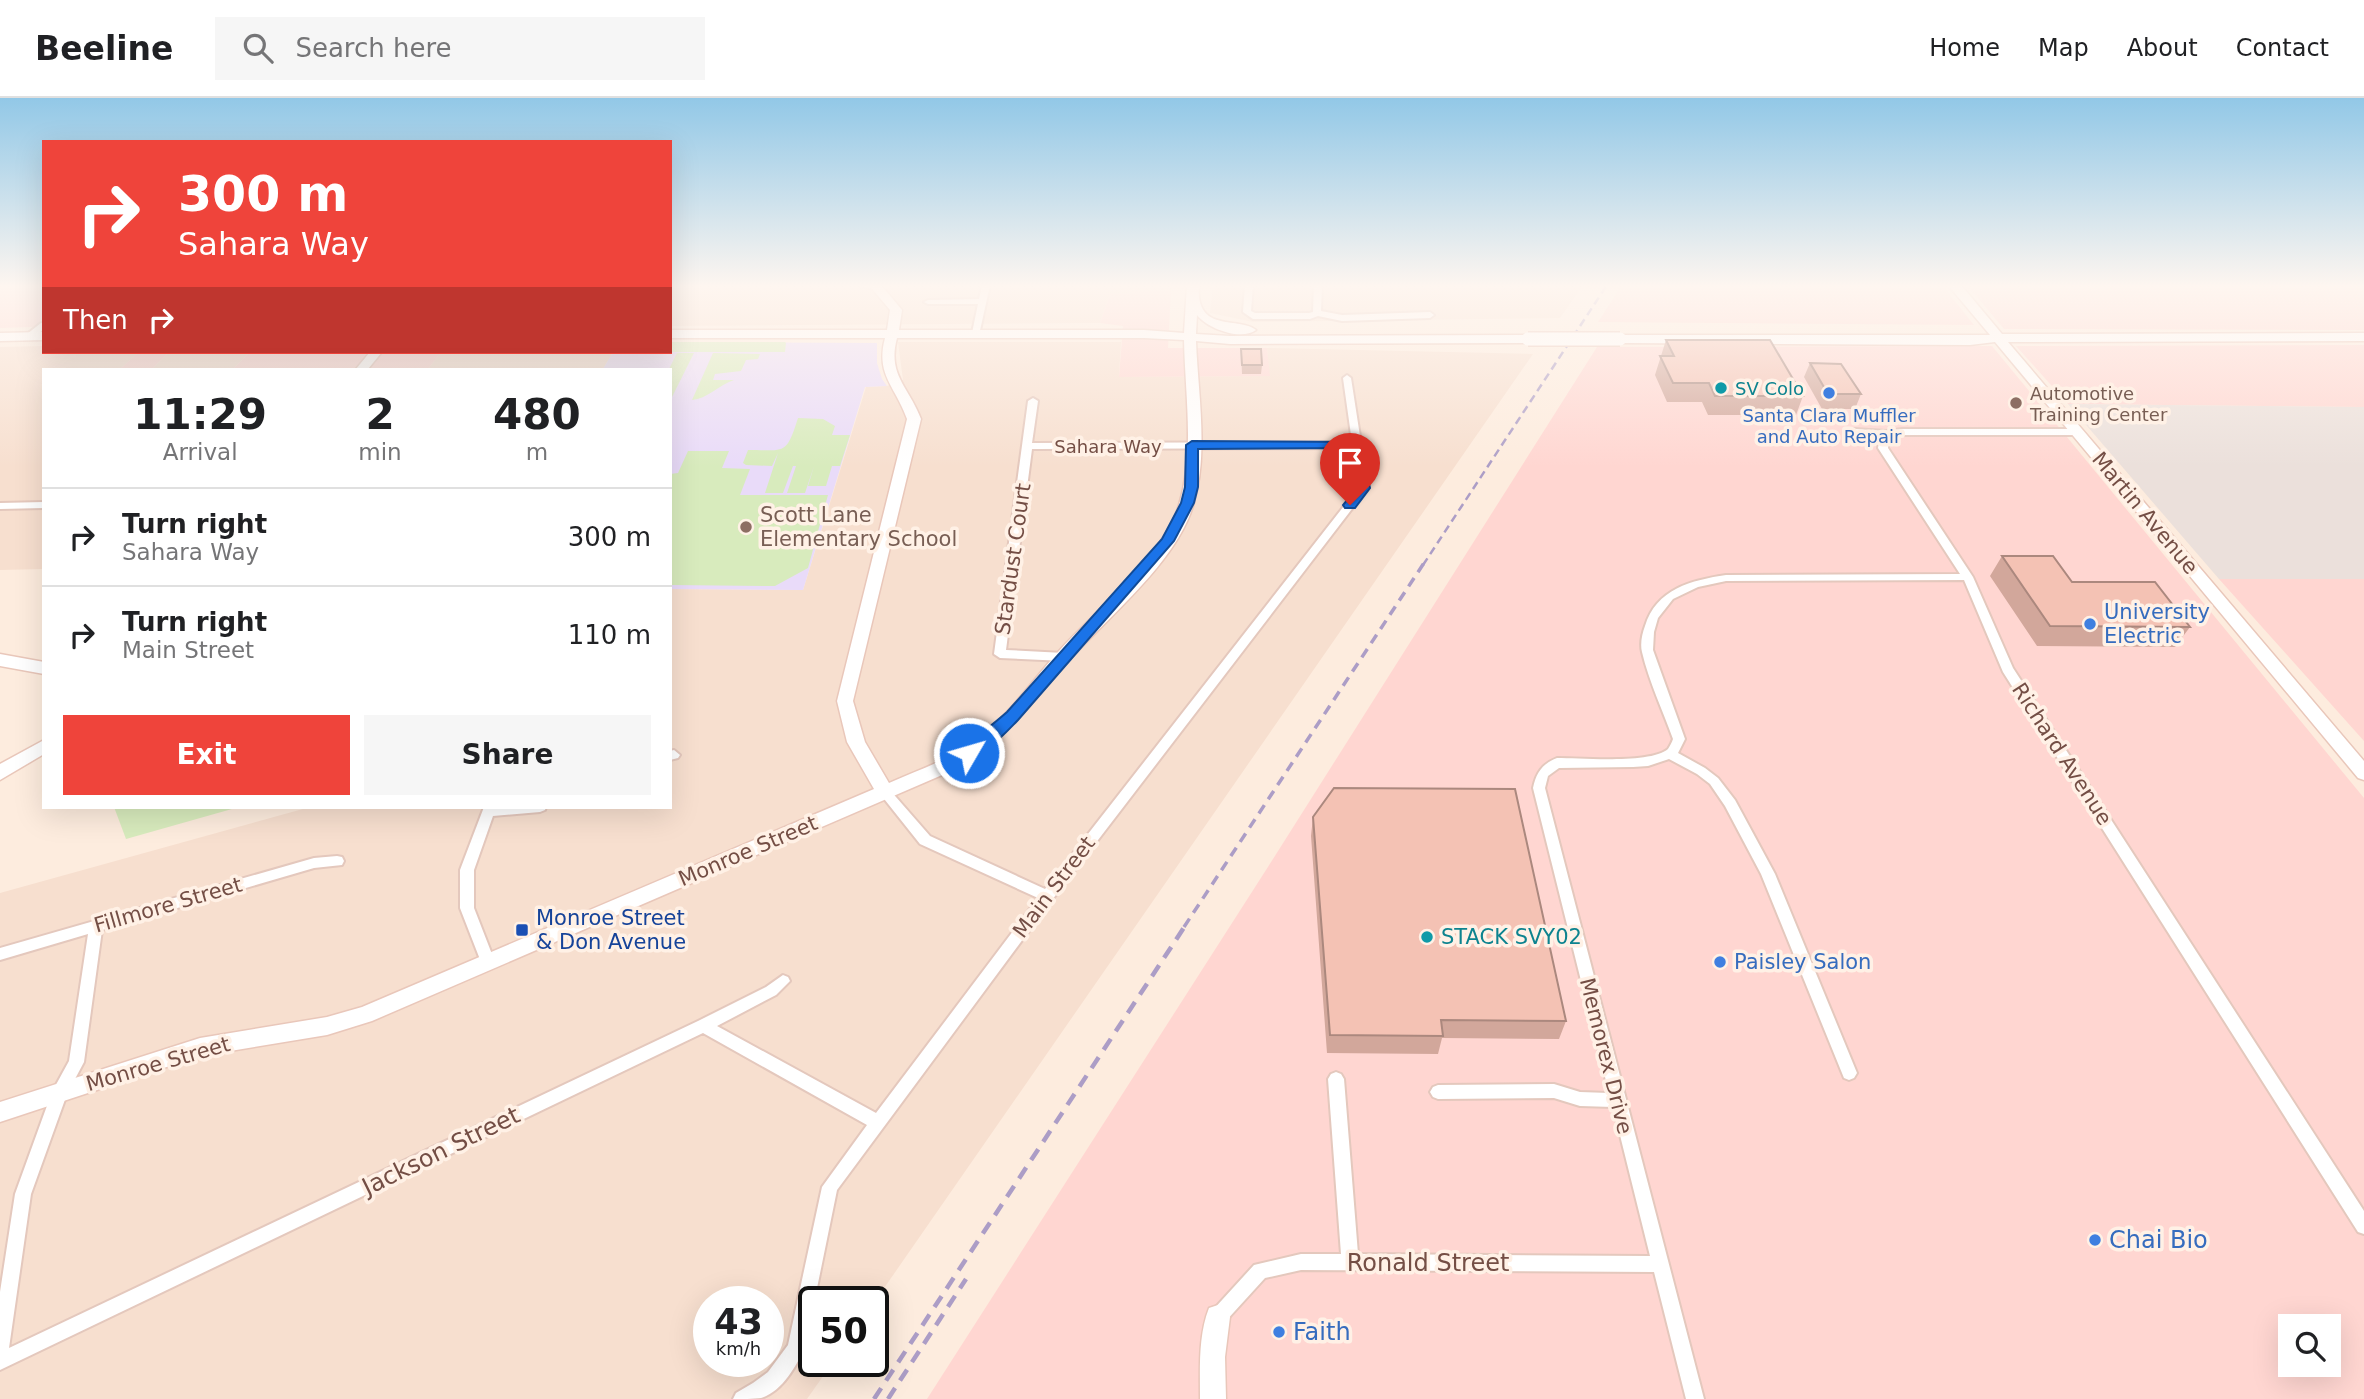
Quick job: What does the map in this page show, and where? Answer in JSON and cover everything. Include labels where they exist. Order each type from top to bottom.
[{"type":"main road","points":[[885,792],[856,742],[845,701],[914,419],[909,401],[889,370],[890,346]]},
{"type":"main road","name":"Monroe Street","points":[[0,1112],[200,1047],[327,1026],[365,1015],[950,764],[989,739],[1140,575],[1180,521],[1191,487],[1191,346]]},
{"type":"main road","points":[[1192,360],[1215,346]]},
{"type":"main road","name":"Martin Avenue","points":[[2004,346],[2364,773]]},
{"type":"main road","points":[[363,368],[374,354]]},
{"type":"main road","points":[[0,660],[42,668]]},
{"type":"main road","points":[[0,773],[42,747]]},
{"type":"main road","points":[[1213,1399],[1212,1357],[1218,1317]]},
{"type":"street","name":"Main Street","points":[[742,1399],[773,1381],[787,1366],[796,1347],[830,1187],[1047,896],[1363,488],[1347,378]]},
{"type":"street","name":"Stardust Court","points":[[1033,401],[1000,654],[1063,657]]},
{"type":"street","points":[[1855,432],[2076,432]]},
{"type":"street","name":"Richard Avenue","points":[[1886,434],[1883,448],[1968,577],[2007,669],[2364,1226]]},
{"type":"street","name":"Sahara Way","points":[[1028,446],[1356,445]]},
{"type":"street","points":[[0,506],[42,505]]},
{"type":"street","points":[[1849,1073],[1769,874],[1730,803],[1714,781],[1670,754],[1679,739],[1647,650],[1649,621],[1670,597],[1694,584],[1726,578],[1968,577]]},
{"type":"street","name":"Memorex Drive","points":[[1670,754],[1649,761],[1557,763],[1546,768],[1539,788],[1658,1264],[1695,1399]]},
{"type":"street","points":[[885,792],[925,840],[1047,896]]},
{"type":"street","points":[[488,962],[467,908],[467,870],[489,809]]},
{"type":"street","name":"Fillmore Street","points":[[0,954],[314,863],[337,861]]},
{"type":"street","points":[[0,1349],[23,1194],[60,1093],[76,1062],[96,926]]},
{"type":"street","name":"Jackson Street","points":[[0,1361],[703,1026],[771,991],[783,981]]},
{"type":"street","points":[[703,1026],[877,1122]]},
{"type":"street","points":[[1336,1079],[1350,1263]]},
{"type":"street","points":[[1438,1092],[1554,1091],[1580,1099],[1617,1100]]},
{"type":"street","name":"Ronald Street","points":[[1218,1317],[1260,1271],[1301,1262],[1658,1264]]},
{"type":"shaded area","points":[[42,346],[42,354],[137,354],[121,368],[42,368],[42,569],[0,570],[0,347]]},
{"type":"shaded area","name":"Scott Lane Elementary School","points":[[672,346],[877,346],[877,363],[887,386],[865,387],[803,590],[672,589],[672,368],[604,368],[612,354],[672,354]]},
{"type":"shaded area","points":[[898,346],[1121,346],[1119,377],[1269,376],[1267,348],[1533,354],[886,1286],[798,1286],[798,1377],[822,1377],[807,1399],[0,1399],[0,893],[303,809],[672,809],[672,589],[803,590],[866,387],[887,386],[903,380]]},
{"type":"shaded area","points":[[1121,346],[1267,348],[1270,376],[1119,377]]},
{"type":"shaded area","points":[[1992,346],[2364,798],[2364,1399],[927,1399],[1597,347]]},
{"type":"shaded area","points":[[2016,346],[2364,346],[2364,407],[2068,404]]},
{"type":"shaded area","points":[[137,354],[167,354],[153,368],[121,368]]},
{"type":"shaded area","points":[[167,354],[248,354],[234,368],[153,368]]},
{"type":"shaded area","points":[[248,354],[439,354],[429,368],[234,368]]},
{"type":"shaded area","points":[[439,354],[612,354],[604,368],[429,368]]},
{"type":"shaded area","points":[[2068,404],[2364,407],[2364,579],[2219,579]]},
{"type":"shaded area","points":[[2219,579],[2364,579],[2364,741]]},
{"type":"green space","points":[[672,346],[786,346],[785,352],[672,352]]},
{"type":"green space","points":[[677,353],[694,353],[672,397],[672,368],[670,368]]},
{"type":"green space","points":[[713,353],[760,354],[758,359],[746,360],[741,371],[715,374],[713,380],[734,380],[692,400]]},
{"type":"green space","points":[[798,418],[823,419],[835,426],[832,435],[850,435],[840,466],[832,466],[826,486],[808,486],[814,466],[805,493],[787,493],[796,466],[793,466],[783,493],[765,493],[778,453],[772,466],[746,465],[743,463],[748,450],[777,450],[787,445]]},
{"type":"green space","points":[[688,451],[729,451],[722,468],[750,469],[740,495],[828,495],[808,568],[775,586],[672,585],[672,474],[678,473]]},
{"type":"green space","points":[[115,809],[232,809],[126,839]]},
{"type":"building","points":[[1669,346],[1773,346],[1803,396],[1715,396],[1709,383],[1673,383],[1660,356],[1674,356]]},
{"type":"building","points":[[1241,349],[1261,349],[1262,365],[1242,365]]},
{"type":"building","points":[[1810,363],[1841,364],[1861,394],[1828,394]]},
{"type":"building","points":[[2002,556],[2053,556],[2072,582],[2155,582],[2190,627],[2050,626]]},
{"type":"building","name":"STACK SVY02","points":[[1334,788],[1515,789],[1566,1021],[1441,1020],[1443,1036],[1330,1035],[1313,817]]},
{"type":"railway","points":[[1423,565],[1567,346]]},
{"type":"railway","points":[[1184,927],[1424,563]]},
{"type":"railway","points":[[874,1399],[1185,926]]},
{"type":"railway","points":[[888,1399],[966,1279]]},
{"type":"place","name":"SV Colo","points":[[1721,388]]},
{"type":"place","name":"Santa Clara Muffler and Auto Repair","points":[[1829,393]]},
{"type":"place","name":"Automotive Training Center","points":[[2016,403]]},
{"type":"place","name":"Scott Lane Elementary School","points":[[746,527]]},
{"type":"place","name":"University Electric","points":[[2090,624]]},
{"type":"place","name":"Monroe Street & Don Avenue","points":[[522,930]]},
{"type":"place","name":"STACK SVY02","points":[[1427,937]]},
{"type":"place","name":"Paisley Salon","points":[[1720,962]]},
{"type":"place","name":"Chai Bio","points":[[2095,1240]]},
{"type":"place","name":"Faith","points":[[1279,1332]]},
{"type":"route","points":[[969,753],[989,739],[1013,716],[1063,657],[1140,575],[1167,541],[1188,503],[1192,445],[1356,445],[1363,488],[1350,505]]}]
